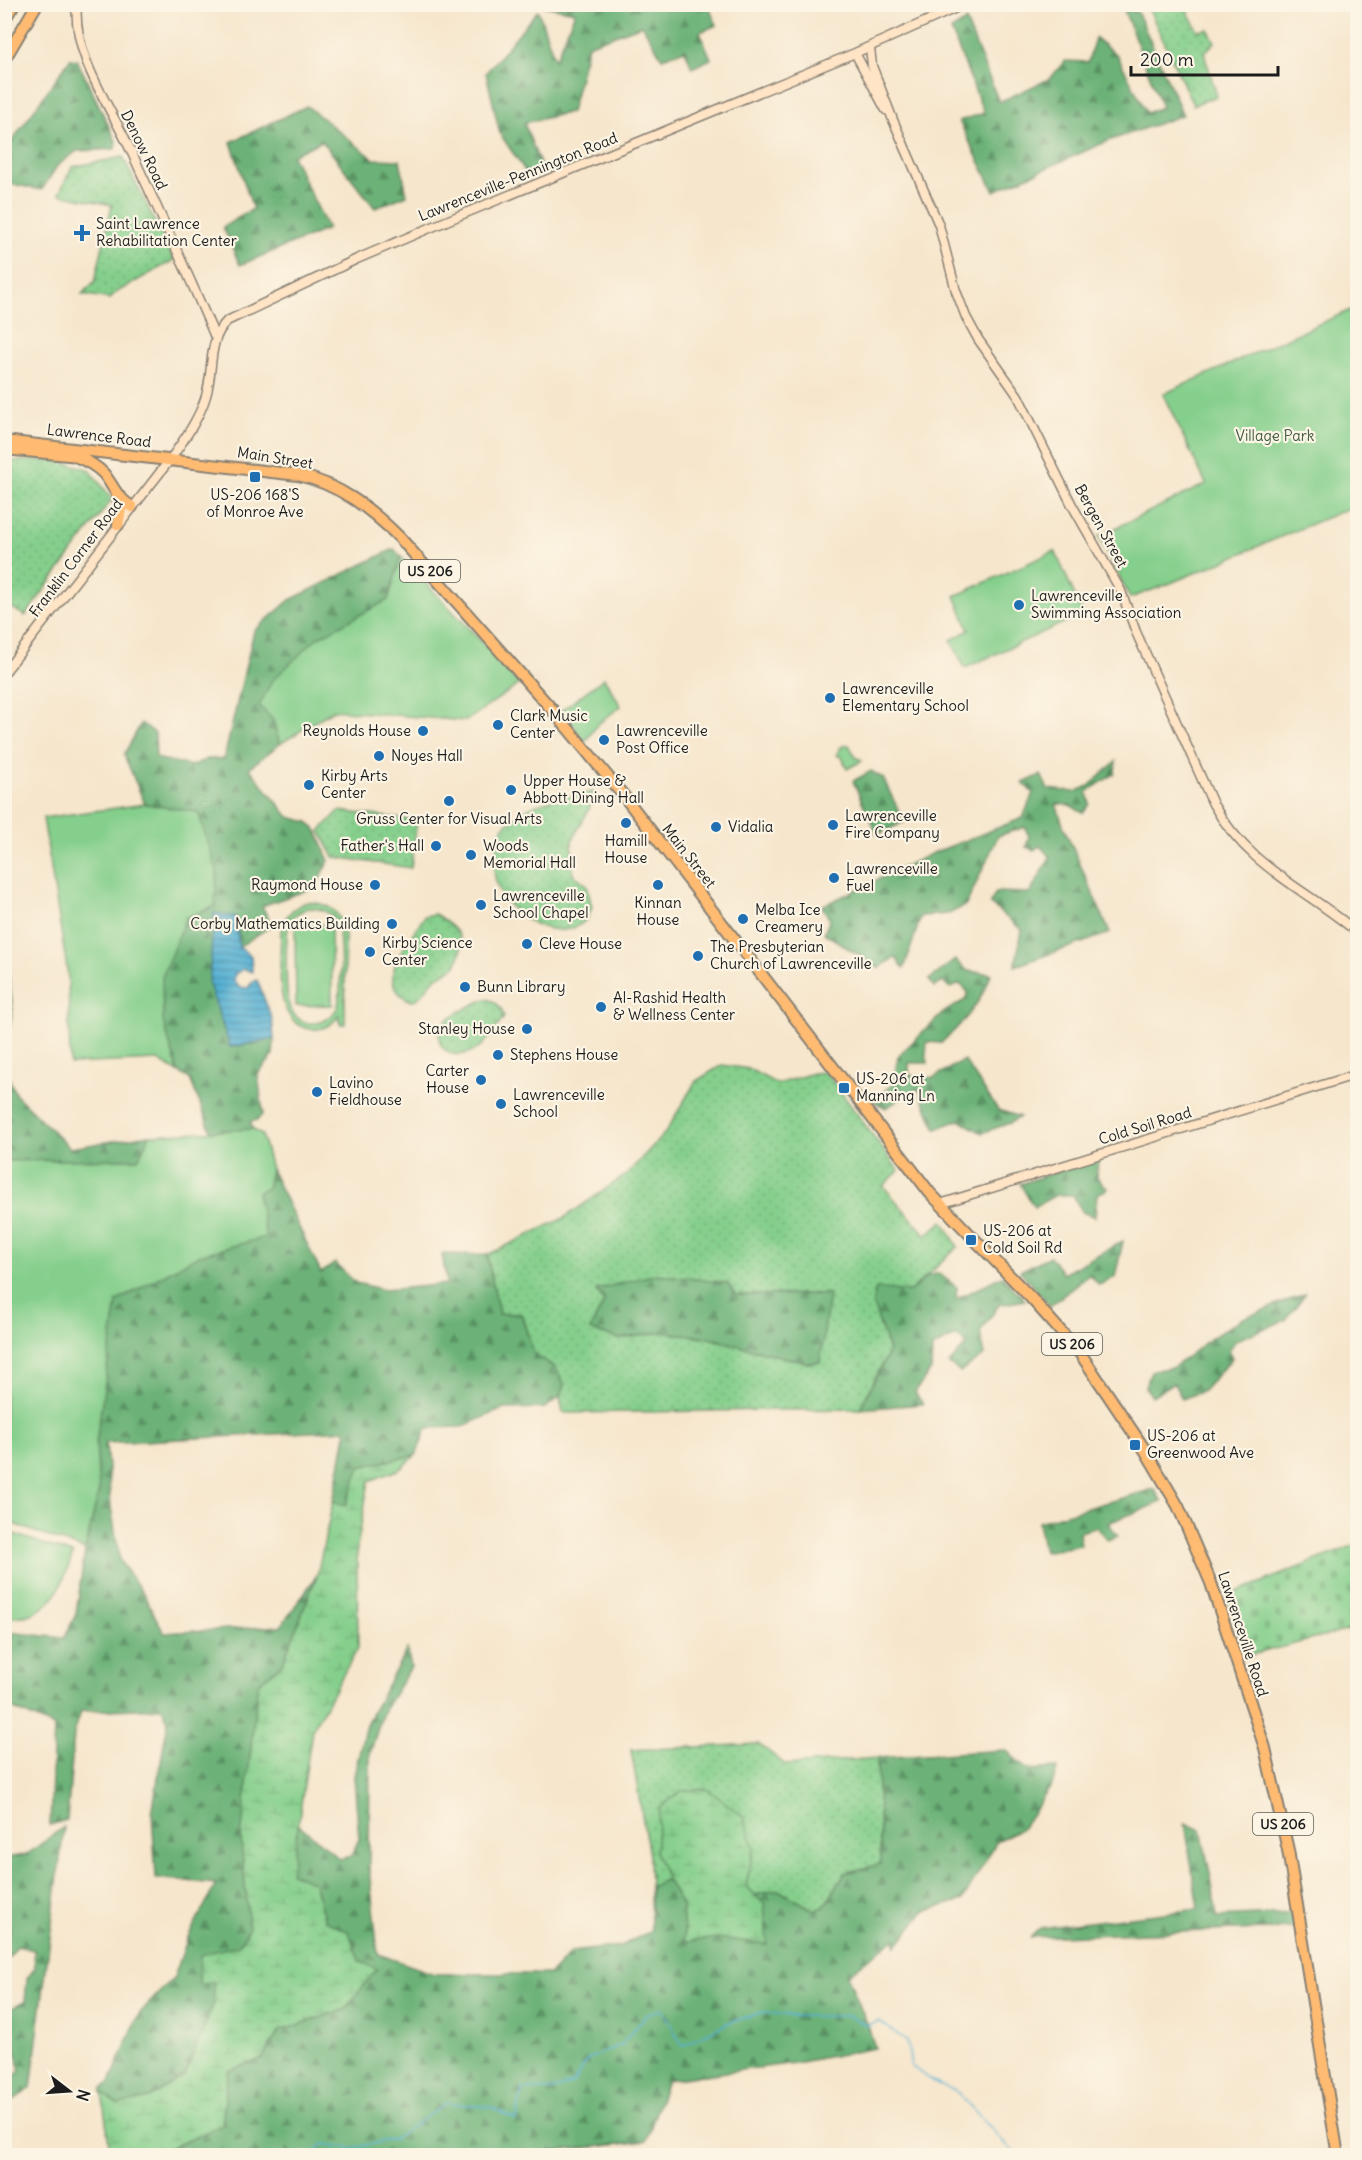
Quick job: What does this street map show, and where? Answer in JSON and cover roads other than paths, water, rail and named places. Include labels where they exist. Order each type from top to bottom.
[{"type":"highway","points":[[4,20],[14,4]]},
{"type":"highway","points":[[4,60],[37,4]]},
{"type":"highway","name":"Lawrence Road","points":[[7,445],[169,460]]},
{"type":"highway","name":"Lawrence Road","points":[[7,445],[75,456],[169,460]]},
{"type":"highway","points":[[75,456],[86,460],[103,473],[117,496],[121,508],[118,525]]},
{"type":"highway","name":"Main Street","points":[[169,460],[269,470],[308,477],[341,490],[378,517],[400,537],[556,714],[627,800],[940,1203]]},
{"type":"highway","points":[[117,496],[132,507]]},
{"type":"highway","name":"Lawrenceville Road","points":[[940,1203],[1049,1318],[1096,1375],[1178,1506],[1211,1583],[1265,1748],[1284,1827],[1338,2156]]},
{"type":"street","name":"Denow Road","points":[[77,4],[76,27],[83,54],[128,145],[215,337]]},
{"type":"street","name":"Lawrenceville-Pennington Road","points":[[215,337],[222,326],[233,317],[357,259],[862,50],[965,4]]},
{"type":"street","name":"Bergen Street","points":[[862,50],[872,66],[893,120]]},
{"type":"street","name":"Bergen Street","points":[[862,50],[934,211],[944,240],[956,291],[966,318],[1018,396],[1072,505],[1121,591],[1136,632],[1216,810],[1253,856],[1358,933]]},
{"type":"street","points":[[169,460],[202,408],[209,382],[215,337]]},
{"type":"street","name":"Franklin Corner Road","points":[[4,673],[169,460]]},
{"type":"street","name":"Cold Soil Road","points":[[940,1203],[1358,1074]]},
{"type":"water","points":[[214,913],[236,917],[239,947],[251,956],[252,972],[244,969],[235,974],[234,981],[239,987],[248,988],[252,982],[257,980],[272,1019],[274,1039],[230,1047],[209,984]]},
{"type":"waterway","points":[[312,2156],[323,2144],[353,2148],[394,2139],[446,2103],[491,2107],[516,2120],[522,2089],[552,2090],[573,2083],[588,2059],[622,2044],[646,2015],[663,2009],[682,2046],[728,2023],[763,2012],[794,2016],[848,2016],[868,2026],[879,2021],[907,2041],[911,2066],[930,2080],[957,2092],[1017,2156]]},
{"type":"place","name":"Saint Lawrence Rehabilitation Center","points":[[82,233]]},
{"type":"place","name":"US-206 168'S of Monroe Ave","points":[[255,477]]},
{"type":"place","name":"Lawrenceville Swimming Association","points":[[1019,605]]},
{"type":"place","name":"Lawrenceville Elementary School","points":[[830,698]]},
{"type":"place","name":"Clark Music Center","points":[[498,725]]},
{"type":"place","name":"Reynolds House","points":[[423,731]]},
{"type":"place","name":"Lawrenceville Post Office","points":[[604,740]]},
{"type":"place","name":"Noyes Hall","points":[[379,756]]},
{"type":"place","name":"Kirby Arts Center","points":[[309,785]]},
{"type":"place","name":"Upper House & Abbott Dining Hall","points":[[511,790]]},
{"type":"place","name":"Gruss Center for Visual Arts","points":[[449,801]]},
{"type":"place","name":"Hamill House","points":[[626,823]]},
{"type":"place","name":"Lawrenceville Fire Company","points":[[833,825]]},
{"type":"place","name":"Vidalia","points":[[716,827]]},
{"type":"place","name":"Father's Hall","points":[[436,846]]},
{"type":"place","name":"Woods Memorial Hall","points":[[471,855]]},
{"type":"place","name":"Lawrenceville Fuel","points":[[834,878]]},
{"type":"place","name":"Raymond House","points":[[375,885]]},
{"type":"place","name":"Kinnan House","points":[[658,885]]},
{"type":"place","name":"Lawrenceville School Chapel","points":[[481,905]]},
{"type":"place","name":"Melba Ice Creamery","points":[[743,919]]},
{"type":"place","name":"Corby Mathematics Building","points":[[392,924]]},
{"type":"place","name":"Cleve House","points":[[527,944]]},
{"type":"place","name":"Kirby Science Center","points":[[370,952]]},
{"type":"place","name":"The Presbyterian Church of Lawrenceville","points":[[698,956]]},
{"type":"place","name":"Bunn Library","points":[[465,987]]},
{"type":"place","name":"Al-Rashid Health & Wellness Center","points":[[601,1007]]},
{"type":"place","name":"Stanley House","points":[[527,1029]]},
{"type":"place","name":"Stephens House","points":[[498,1055]]},
{"type":"place","name":"Carter House","points":[[481,1080]]},
{"type":"place","name":"US-206 at Manning Ln","points":[[844,1088]]},
{"type":"place","name":"Lavino Fieldhouse","points":[[317,1092]]},
{"type":"place","name":"Lawrenceville School","points":[[501,1104]]},
{"type":"place","name":"US-206 at Cold Soil Rd","points":[[971,1240]]},
{"type":"place","name":"US-206 at Greenwood Ave","points":[[1135,1445]]},
{"type":"park label","name":"Village Park","points":[[1275,436]]}]
